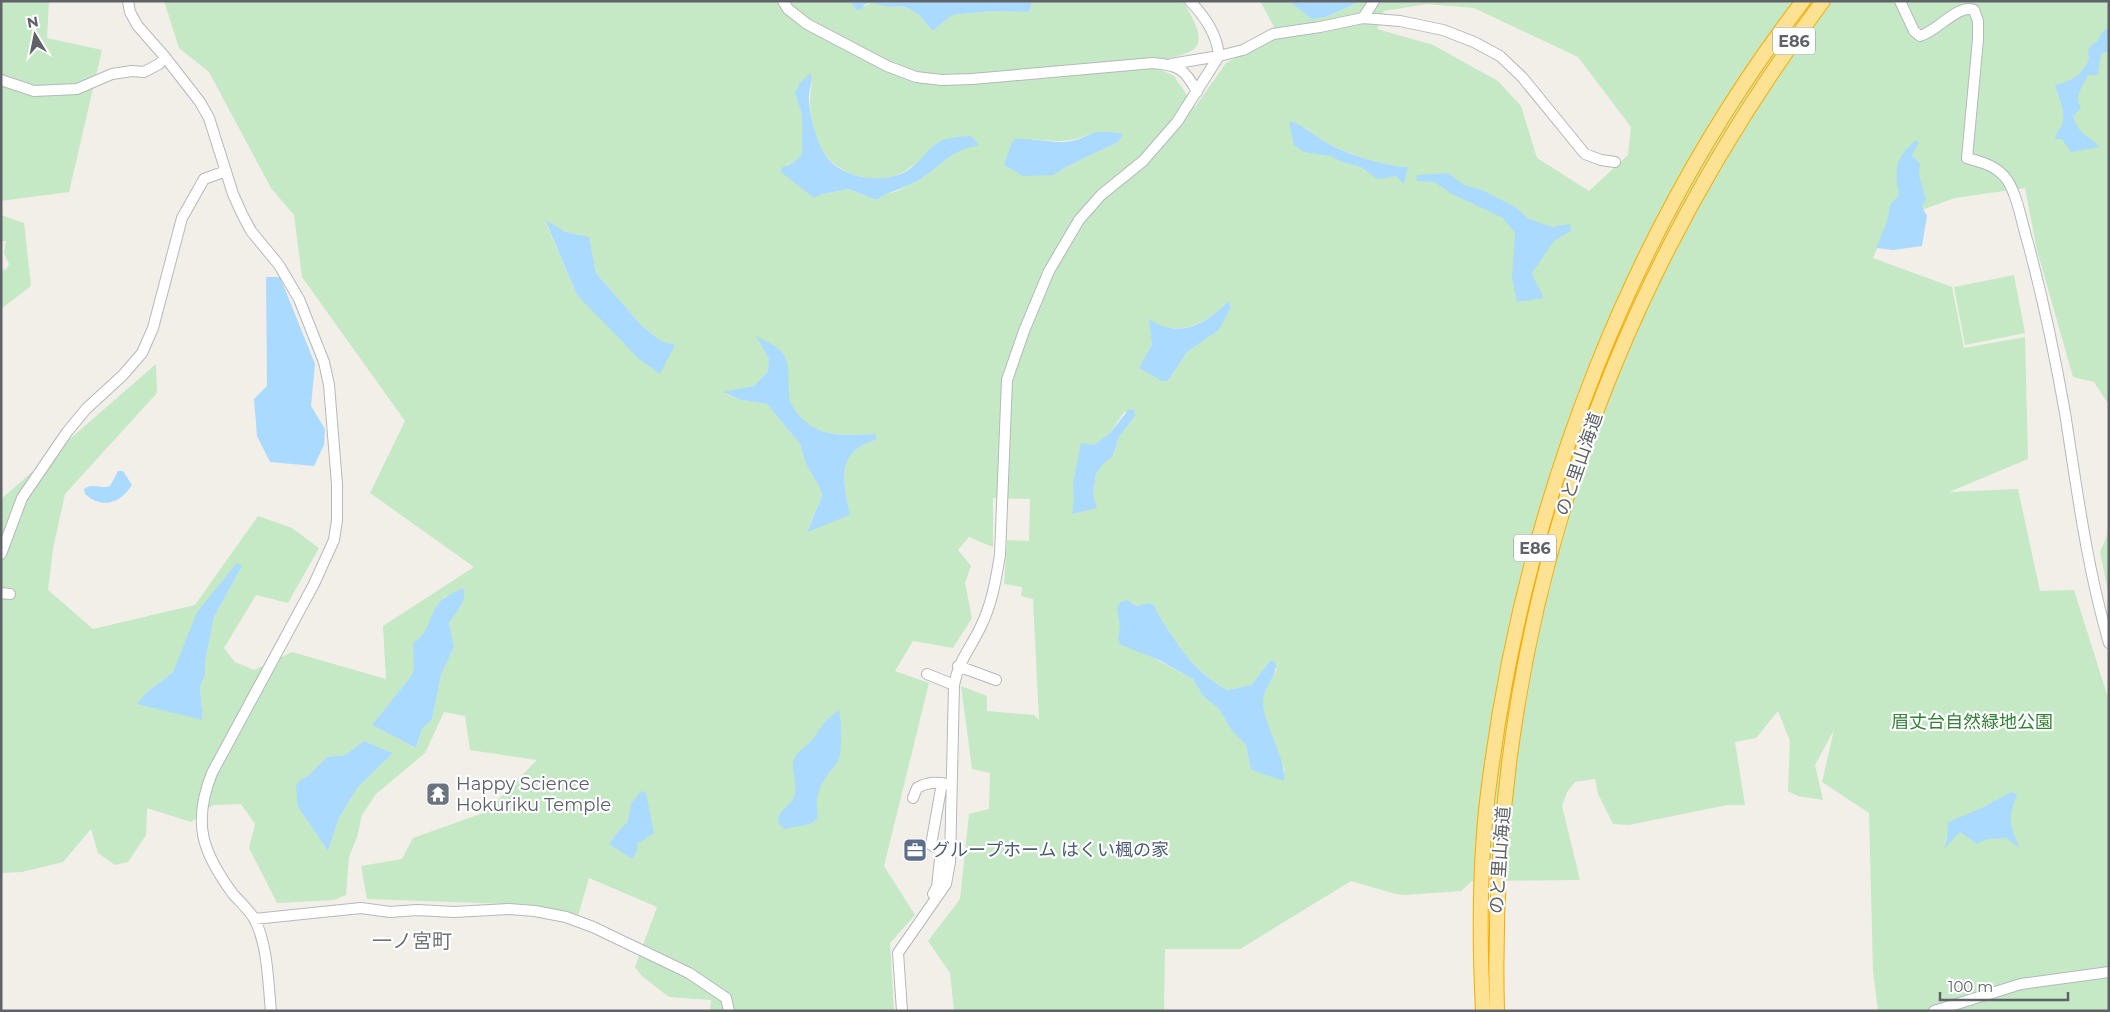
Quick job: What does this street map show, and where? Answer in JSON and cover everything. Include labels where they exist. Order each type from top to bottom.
[{"type":"highway","name":"のと里山海道","points":[[1483,1011],[1482,862],[1489,780],[1516,625],[1536,545],[1574,428],[1616,322],[1645,258],[1671,206],[1720,120],[1753,70],[1804,1]]},
{"type":"highway","name":"のと里山海道","points":[[1497,1011],[1495,932],[1498,863],[1505,782],[1532,628],[1551,548],[1588,432],[1658,265],[1686,213],[1734,130],[1823,1]]},
{"type":"street","points":[[128,1],[130,12],[137,25],[200,102],[209,118],[233,194],[251,232],[279,265],[299,300],[324,362],[329,385],[337,484],[337,520],[331,548],[314,584],[212,773],[205,791],[201,817],[204,843],[209,856],[220,876],[254,919],[261,939],[271,1011]]},
{"type":"street","points":[[783,1],[788,9],[807,24],[887,66],[916,77],[942,80],[1153,63],[1171,64],[1243,50],[1273,34],[1363,18],[1400,21],[1442,30],[1474,42],[1500,56],[1522,76],[1585,154],[1601,160],[1615,162]]},
{"type":"street","points":[[902,1011],[898,953],[946,884],[950,862],[947,784],[954,685],[958,666],[982,626],[997,577],[1000,555],[1007,380],[1048,271],[1079,220],[1101,195],[1142,160],[1178,122],[1219,56],[1218,46],[1204,17],[1190,1]]},
{"type":"street","points":[[1363,18],[1374,1]]},
{"type":"street","points":[[1900,1],[1914,31],[1920,36],[1928,34],[1960,10],[1971,8],[1976,16],[1978,39],[1967,158],[1990,165],[2004,176],[2011,188],[2019,211],[2036,274],[2064,410],[2089,564],[2109,643]]},
{"type":"street","points":[[1,80],[34,91],[77,89],[112,74],[132,71],[144,72],[159,64],[165,57]]},
{"type":"street","points":[[1171,64],[1187,74],[1197,92]]},
{"type":"street","points":[[1,554],[22,498],[67,432],[86,409],[123,375],[142,353],[153,328],[182,218],[204,179],[226,171]]},
{"type":"street","points":[[958,666],[996,680]]},
{"type":"street","points":[[927,674],[954,685]]},
{"type":"street","points":[[913,798],[917,788],[925,784],[935,782],[947,784]]},
{"type":"street","points":[[926,914],[930,899],[937,887],[941,850],[931,845],[947,784]]},
{"type":"street","points":[[254,919],[361,908],[390,912],[417,910],[454,912],[509,909],[535,911],[566,917],[594,927],[689,973],[726,998],[729,1011]]},
{"type":"street","points":[[1934,1011],[2021,984],[2109,972]]},
{"type":"green space","points":[[1,1],[49,1],[47,38],[102,50],[69,192],[1,201]]},
{"type":"green space","name":"眉丈台自然緑地公園","points":[[164,1],[850,1],[856,10],[871,3],[890,7],[901,6],[918,14],[933,31],[952,15],[992,11],[1028,12],[1032,6],[1030,1],[1183,1],[1197,28],[1198,42],[1195,48],[1189,52],[1163,60],[1159,69],[1174,76],[1195,107],[1226,63],[1270,39],[1274,27],[1259,1],[1289,1],[1312,18],[1326,17],[1361,1],[2109,1],[2109,405],[2094,382],[2073,377],[2037,250],[2025,188],[1955,198],[1888,222],[1873,258],[1952,287],[1964,348],[2025,337],[2028,459],[1949,492],[2018,489],[2040,591],[2074,590],[2109,701],[2109,1011],[1878,1011],[1873,971],[1869,813],[1822,782],[1834,730],[1815,765],[1823,800],[1798,796],[1788,791],[1790,741],[1778,711],[1756,738],[1735,742],[1745,805],[1727,805],[1629,825],[1613,824],[1598,794],[1595,779],[1575,782],[1567,792],[1562,806],[1580,880],[1472,881],[1461,891],[1405,895],[1351,881],[1240,949],[1165,949],[1164,1011],[954,1011],[950,973],[928,941],[960,899],[969,814],[989,809],[990,773],[972,769],[961,686],[987,696],[987,711],[1034,715],[1039,720],[1033,599],[1021,596],[1022,587],[1004,584],[1007,540],[1029,541],[1030,499],[993,498],[993,547],[969,537],[958,550],[971,566],[965,583],[972,618],[953,648],[913,641],[895,671],[929,683],[884,866],[915,915],[890,943],[894,1011],[710,1011],[711,1000],[669,997],[642,976],[635,967],[657,907],[589,878],[578,916],[509,904],[367,899],[361,866],[402,859],[413,838],[486,812],[537,760],[470,750],[465,716],[444,712],[425,753],[376,794],[362,815],[357,837],[349,857],[346,895],[334,900],[277,903],[249,848],[255,824],[241,804],[213,805],[191,822],[147,808],[146,835],[128,862],[115,865],[98,853],[91,829],[63,862],[22,872],[1,873],[1,499],[156,364],[157,393],[65,494],[53,549],[48,590],[93,629],[195,605],[258,516],[292,528],[319,548],[288,603],[256,595],[224,648],[235,662],[254,670],[292,652],[386,679],[383,626],[474,567],[370,493],[405,421],[302,277],[294,215],[271,188],[209,72],[179,48]],"holes":[[[1427,4],[1474,8],[1578,57],[1631,127],[1628,155],[1589,191],[1537,158],[1521,106],[1498,81],[1433,45],[1377,29],[1384,11]],[[812,83],[810,110],[817,138],[825,154],[838,167],[866,178],[875,179],[894,176],[917,162],[937,143],[968,147],[947,156],[924,177],[876,200],[849,189],[823,194],[786,165],[793,163],[802,155],[802,115],[795,93]],[[1302,124],[1324,142],[1347,152],[1374,161],[1407,167],[1404,183],[1395,176],[1378,178],[1360,166],[1335,158],[1315,140]],[[1095,132],[1112,132],[1118,142],[1066,167],[1054,175],[1029,175],[1032,139],[1071,140]],[[545,221],[566,232],[589,237],[596,273],[642,326],[661,341],[577,295]],[[1227,302],[1219,330],[1187,352],[1168,381],[1140,368],[1160,326],[1169,328],[1188,327],[1213,315]],[[757,337],[786,358],[789,396],[794,410],[802,420],[812,427],[836,434],[876,434],[876,440],[863,445],[854,452],[848,460],[845,469],[845,491],[850,515],[807,531],[822,496],[821,490],[805,462],[800,444],[767,404],[741,400],[724,393],[754,386],[768,371],[769,359]],[[1124,412],[1135,416],[1119,437],[1113,456],[1103,464],[1096,474],[1093,494],[1072,513],[1094,445],[1110,433]],[[242,566],[214,617],[205,662],[205,675],[200,687],[203,720],[147,692],[173,672]],[[446,596],[463,600],[449,623],[454,647],[441,675],[432,720],[422,729],[416,748],[372,725],[411,676],[419,640],[430,624],[437,606]],[[1127,600],[1138,606],[1149,603],[1155,606],[1164,624],[1187,656],[1215,683],[1227,690],[1251,685],[1271,660],[1277,669],[1263,698],[1264,715],[1266,725],[1285,771],[1251,770],[1246,745],[1232,731],[1218,708],[1203,696],[1193,679],[1118,639]],[[364,741],[393,753],[358,787],[339,818],[328,851],[298,807],[299,781],[309,775],[327,757],[345,755]]]},
{"type":"green space","points":[[1,215],[24,223],[31,286],[1,309],[1,269],[6,270],[9,264],[4,253],[6,241],[1,241]]},
{"type":"green space","points":[[2014,275],[2025,333],[1965,345],[1954,287]]},
{"type":"green space","points":[[2109,531],[2109,596],[2100,552]]},
{"type":"water","points":[[850,1],[1030,1],[1032,6],[1028,12],[992,11],[952,15],[933,31],[918,14],[902,6],[890,7],[871,3],[865,4],[862,9],[856,10]]},
{"type":"water","points":[[1289,1],[1361,1],[1326,17],[1312,19]]},
{"type":"water","points":[[2109,27],[2108,52],[2101,53],[2098,75],[2088,75],[2078,95],[2081,108],[2073,116],[2081,131],[2100,147],[2071,152],[2062,139],[2055,139],[2062,125],[2063,115],[2062,105],[2055,85],[2067,82],[2079,74],[2089,60],[2088,51],[2090,46]]},
{"type":"water","points":[[810,73],[810,106],[813,126],[818,139],[823,151],[830,160],[838,168],[849,173],[872,178],[895,176],[910,169],[937,143],[948,138],[970,136],[977,142],[978,146],[955,153],[919,180],[876,200],[849,189],[823,194],[814,198],[781,172],[781,168],[793,163],[802,155],[802,115],[795,93],[800,83]]},
{"type":"water","points":[[1289,121],[1300,125],[1324,141],[1346,152],[1379,162],[1408,167],[1404,184],[1395,176],[1382,179],[1376,178],[1361,167],[1342,162],[1330,156],[1304,152],[1294,145]]},
{"type":"water","points":[[1095,132],[1123,134],[1118,142],[1066,167],[1054,175],[1023,176],[1004,165],[1012,142],[1015,139],[1066,142]]},
{"type":"water","points":[[1916,140],[1919,143],[1912,155],[1920,164],[1919,175],[1926,199],[1922,207],[1927,216],[1922,246],[1893,250],[1876,248],[1887,222],[1890,205],[1899,195],[1897,171],[1900,158]]},
{"type":"water","points":[[1448,173],[1464,185],[1482,190],[1515,207],[1529,219],[1552,227],[1570,224],[1571,231],[1554,241],[1532,273],[1543,298],[1517,302],[1512,278],[1515,233],[1503,218],[1450,193],[1435,182],[1416,181],[1417,175]]},
{"type":"water","points":[[545,220],[566,232],[589,237],[596,273],[642,326],[661,341],[675,345],[660,374],[639,359],[577,295]]},
{"type":"water","points":[[266,277],[280,277],[315,364],[311,406],[325,429],[324,445],[314,466],[270,462],[257,436],[254,399],[267,386]]},
{"type":"water","points":[[1228,301],[1231,307],[1219,330],[1187,352],[1168,381],[1162,381],[1139,368],[1152,344],[1149,319],[1170,328],[1191,326],[1201,323],[1210,317]]},
{"type":"water","points":[[756,336],[775,347],[784,355],[788,368],[789,396],[796,412],[806,422],[814,428],[833,434],[876,434],[876,440],[863,445],[854,452],[848,460],[845,469],[845,491],[850,515],[807,532],[822,496],[821,490],[805,462],[800,444],[767,404],[741,400],[723,392],[754,386],[768,371],[769,359]]},
{"type":"water","points":[[1129,409],[1134,410],[1135,416],[1119,437],[1113,456],[1103,464],[1096,474],[1093,494],[1097,508],[1072,514],[1074,501],[1073,483],[1081,443],[1094,445],[1110,433]]},
{"type":"water","points":[[118,471],[123,471],[132,485],[122,497],[104,503],[91,499],[85,494],[84,489],[88,487],[110,486]]},
{"type":"water","points":[[237,563],[242,566],[214,617],[205,662],[205,675],[200,687],[203,720],[137,704],[147,692],[173,672],[197,612]]},
{"type":"water","points":[[463,588],[463,601],[449,623],[454,647],[441,675],[432,720],[422,729],[416,748],[372,725],[411,676],[414,669],[413,643],[422,636],[436,607],[445,598]]},
{"type":"water","points":[[1127,600],[1137,606],[1149,603],[1155,606],[1164,624],[1187,656],[1215,683],[1227,690],[1251,685],[1271,660],[1276,663],[1276,668],[1263,698],[1263,703],[1267,723],[1282,762],[1284,781],[1251,770],[1246,745],[1232,731],[1218,708],[1203,696],[1193,679],[1159,660],[1121,645],[1118,639],[1120,627],[1117,607],[1121,602]]},
{"type":"water","points":[[839,710],[840,756],[820,789],[817,800],[818,818],[810,824],[784,829],[778,819],[781,812],[794,797],[793,761],[826,721]]},
{"type":"water","points":[[364,741],[393,753],[358,787],[339,818],[328,851],[298,807],[296,786],[299,781],[309,775],[327,757],[345,755]]},
{"type":"water","points":[[641,791],[646,793],[654,833],[637,844],[637,851],[632,859],[609,844],[628,821],[631,804]]},
{"type":"water","points":[[2011,792],[2017,795],[2012,810],[2011,822],[2020,848],[2006,838],[1987,839],[1977,844],[1960,832],[1944,849],[1947,840],[1948,822],[1980,809]]},
{"type":"place","name":"Happy Science Hokuriku Temple","points":[[438,794]]},
{"type":"place","name":"グループホーム はくい楓の家","points":[[915,850]]},
{"type":"district","name":"一ノ宮町","points":[[412,941]]}]
